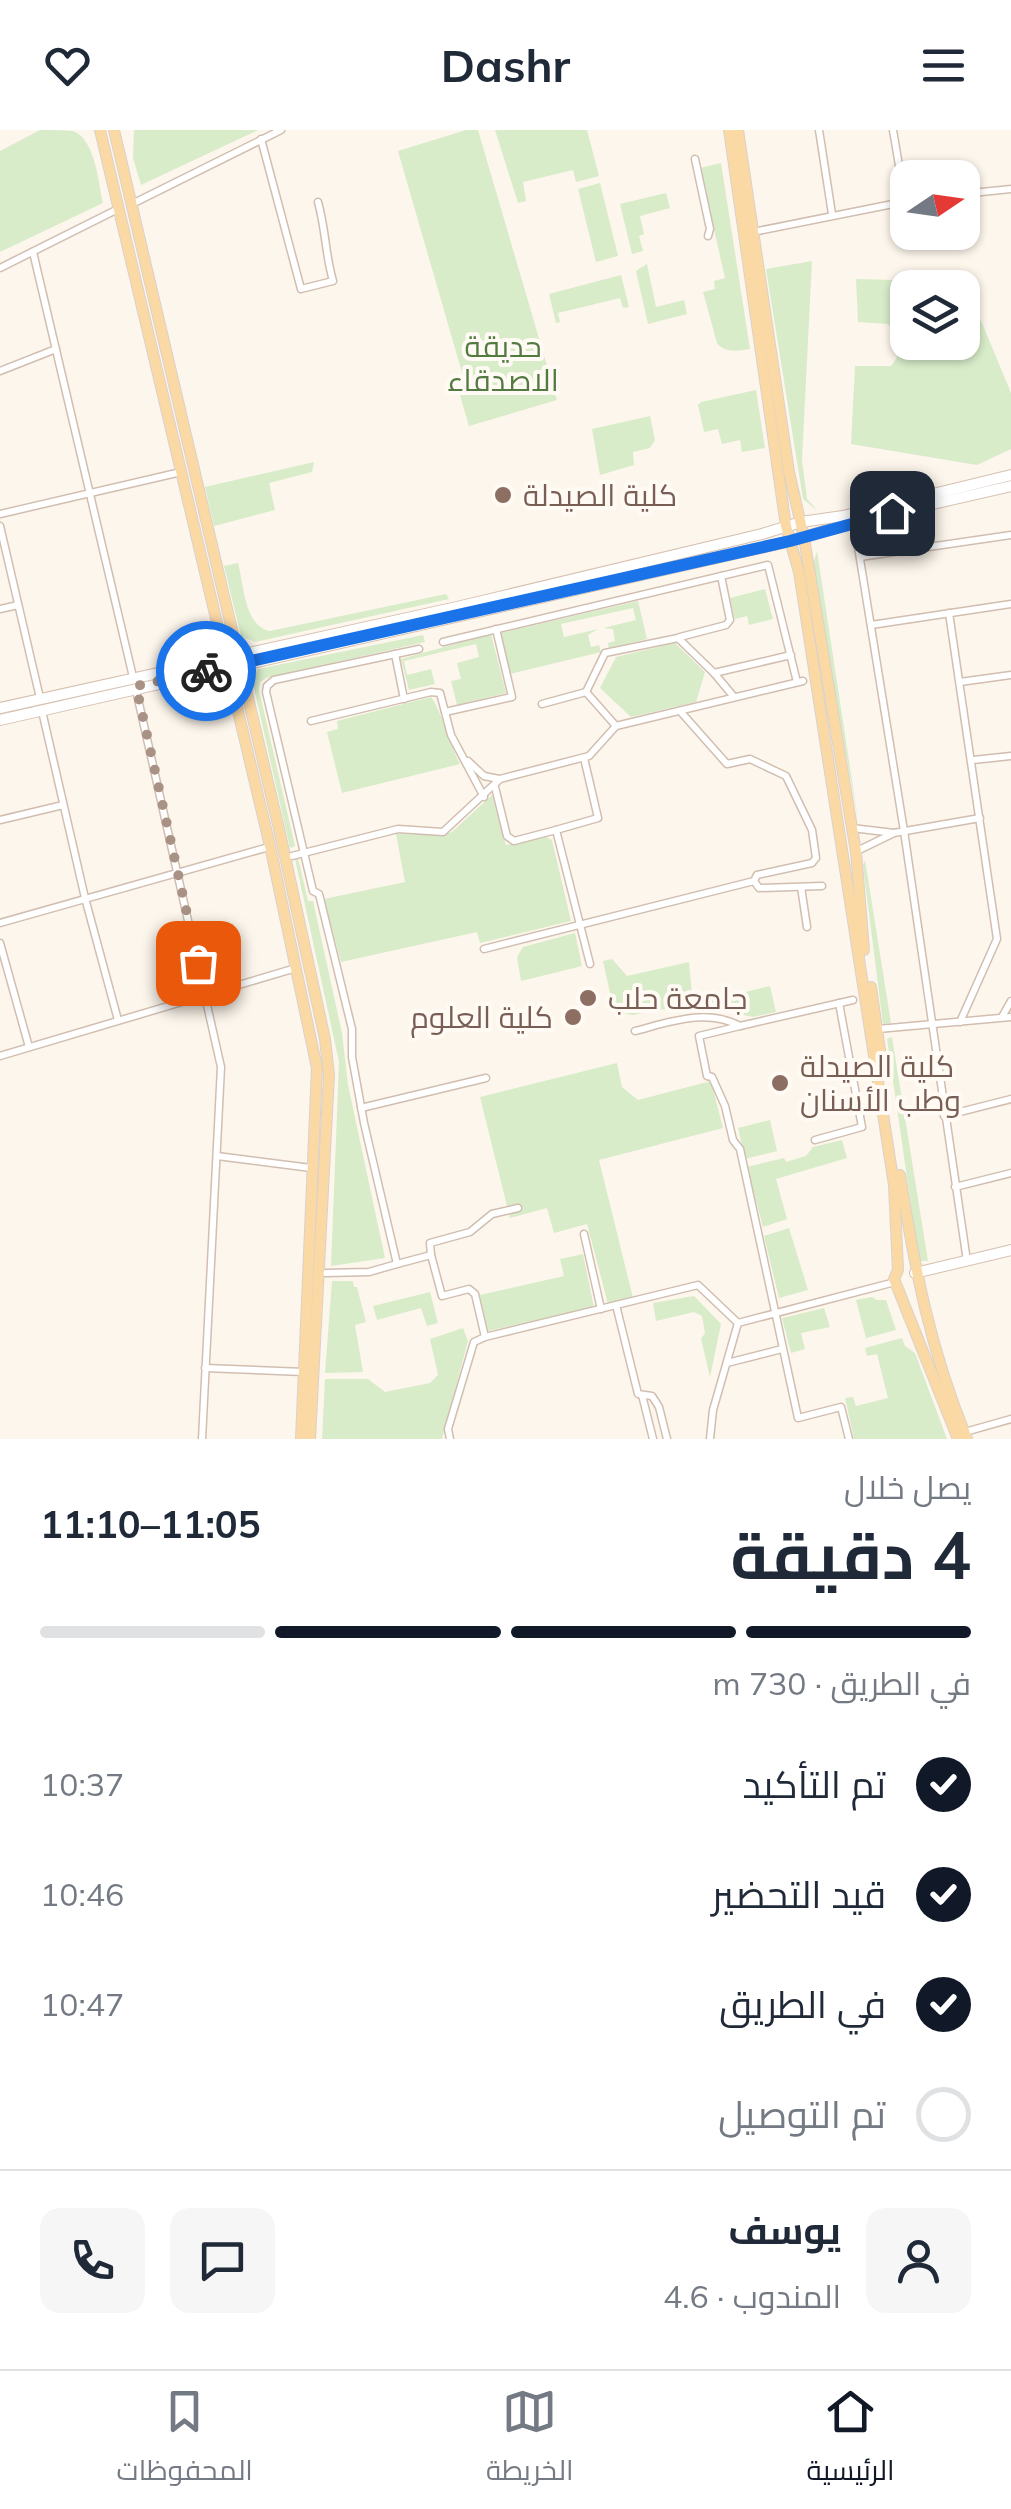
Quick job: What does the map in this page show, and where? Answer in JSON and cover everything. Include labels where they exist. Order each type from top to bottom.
[{"type":"main road","points":[[100,130],[270,846],[324,1039],[329,1075],[310,1439]]},
{"type":"main road","points":[[114,130],[239,659],[317,1068],[300,1439]]},
{"type":"main road","points":[[728,130],[786,526],[799,572],[894,1184],[896,1284],[963,1437]]},
{"type":"main road","points":[[738,130],[790,472],[856,852],[864,947],[916,1277],[938,1364],[963,1437]]},
{"type":"main road","points":[[0,708],[41,704],[226,662],[800,522],[842,516],[1011,475]]},
{"type":"main road","points":[[239,659],[804,538],[854,522],[1011,486]]},
{"type":"main road","points":[[0,720],[41,704]]},
{"type":"main road","points":[[896,1284],[908,1290],[916,1277],[1011,1250]]},
{"type":"main road","points":[[898,1270],[906,1267],[916,1277]]},
{"type":"street","points":[[130,205],[281,130]]},
{"type":"street","points":[[819,130],[832,214]]},
{"type":"street","points":[[898,160],[893,131],[906,130]]},
{"type":"street","points":[[261,139],[300,290],[332,281],[324,250],[328,239],[318,202]]},
{"type":"street","points":[[695,159],[710,229],[708,236]]},
{"type":"street","points":[[980,192],[1011,189]]},
{"type":"street","points":[[753,232],[890,204]]},
{"type":"street","points":[[0,268],[118,209]]},
{"type":"street","points":[[33,252],[221,1067],[202,1439]]},
{"type":"street","points":[[0,371],[56,349]]},
{"type":"street","points":[[0,514],[181,472]]},
{"type":"street","points":[[854,522],[967,1262]]},
{"type":"street","points":[[0,526],[85,898],[118,1020]]},
{"type":"street","points":[[860,557],[1011,534]]},
{"type":"street","points":[[292,856],[398,829],[443,832],[498,783],[589,756],[616,726],[800,681],[768,565],[443,642]]},
{"type":"street","points":[[542,704],[586,692],[605,653],[726,625],[730,620],[721,576]]},
{"type":"street","points":[[871,625],[1011,604]]},
{"type":"street","points":[[0,609],[18,605]]},
{"type":"street","points":[[949,614],[997,939],[960,1022]]},
{"type":"street","points":[[446,712],[512,697],[496,629]]},
{"type":"street","points":[[678,638],[734,697]]},
{"type":"street","points":[[397,1264],[361,1108],[352,1057],[352,1029],[319,894],[313,891],[266,692],[274,680],[419,649]]},
{"type":"street","points":[[394,654],[404,698]]},
{"type":"street","points":[[714,673],[791,655]]},
{"type":"street","points":[[960,682],[1011,675]]},
{"type":"street","points":[[586,692],[616,726]]},
{"type":"street","points":[[312,720],[440,693],[451,735],[484,796]]},
{"type":"street","points":[[694,727],[701,705]]},
{"type":"street","points":[[680,710],[727,764],[750,759],[786,776],[812,830],[816,858],[756,875],[754,882],[758,888],[822,886]]},
{"type":"street","points":[[972,760],[1011,756]]},
{"type":"street","points":[[498,783],[507,836],[514,841],[598,818],[584,758]]},
{"type":"street","points":[[467,760],[498,783]]},
{"type":"street","points":[[0,820],[63,805]]},
{"type":"street","points":[[856,852],[894,833],[980,818]]},
{"type":"street","points":[[852,828],[894,833]]},
{"type":"street","points":[[556,830],[590,964]]},
{"type":"street","points":[[0,922],[270,846]]},
{"type":"street","points":[[484,949],[754,882]]},
{"type":"street","points":[[801,886],[806,926]]},
{"type":"street","points":[[0,943],[29,1047]]},
{"type":"street","points":[[0,1056],[298,968]]},
{"type":"street","points":[[849,1439],[842,1408],[798,1418],[740,1149],[733,1140],[726,1106],[712,1077],[707,1076],[698,1036],[853,1000]]},
{"type":"street","points":[[878,1030],[1007,1017],[1011,1001]]},
{"type":"street","points":[[814,1140],[862,1128],[839,1003]]},
{"type":"street","points":[[635,1032],[692,1016],[731,1021],[740,1026]]},
{"type":"street","points":[[361,1108],[486,1078]]},
{"type":"street","points":[[944,1116],[1011,1099]]},
{"type":"street","points":[[217,1156],[311,1168]]},
{"type":"street","points":[[955,1187],[1011,1173]]},
{"type":"street","points":[[485,1337],[475,1294],[469,1289],[442,1296],[430,1243],[470,1232],[492,1214],[518,1208]]},
{"type":"street","points":[[584,1234],[601,1309]]},
{"type":"street","points":[[326,1273],[369,1272],[432,1255]]},
{"type":"street","points":[[738,1323],[896,1284]]},
{"type":"street","points":[[450,1439],[448,1429],[474,1342],[485,1337],[698,1286],[738,1323]]},
{"type":"street","points":[[616,1305],[638,1394],[652,1396],[667,1439]]},
{"type":"street","points":[[710,1439],[713,1410],[738,1323]]},
{"type":"street","points":[[727,1363],[782,1350]]},
{"type":"street","points":[[205,1368],[304,1372]]},
{"type":"street","points":[[642,1395],[653,1439]]},
{"type":"street","points":[[963,1437],[1011,1419]]},
{"type":"green space","points":[[40,130],[73,131],[81,136],[95,163],[103,203],[0,252],[0,151]]},
{"type":"green space","points":[[134,130],[258,130],[141,185],[133,158]]},
{"type":"green space","name":"حديقة الاصدقاء","points":[[466,130],[478,130],[557,400],[469,426],[457,385],[465,383],[398,151]]},
{"type":"green space","points":[[495,130],[587,130],[599,176],[576,182],[573,170],[523,182],[526,201],[518,203]]},
{"type":"green space","points":[[721,163],[750,349],[728,350],[717,343],[703,292],[715,289],[714,281],[725,278],[700,168]]},
{"type":"green space","points":[[600,183],[618,256],[596,262],[578,189]]},
{"type":"green space","points":[[666,193],[670,208],[640,216],[643,251],[632,254],[620,204]]},
{"type":"green space","points":[[812,261],[802,460],[807,499],[818,511],[803,499],[766,269]]},
{"type":"green space","points":[[647,264],[656,307],[684,300],[687,314],[648,324],[636,271]]},
{"type":"green space","points":[[621,275],[629,307],[623,308],[620,298],[558,313],[560,322],[556,323],[549,294]]},
{"type":"green space","points":[[856,279],[890,280],[888,324],[858,322]]},
{"type":"green space","points":[[980,318],[1011,393],[1011,449],[977,465],[851,444],[855,366],[891,366],[895,360],[980,360]]},
{"type":"green space","points":[[756,390],[765,448],[742,452],[740,440],[722,444],[718,429],[704,432],[698,405],[701,402]]},
{"type":"green space","points":[[650,416],[655,440],[650,448],[633,452],[634,465],[600,475],[592,429]]},
{"type":"green space","points":[[314,462],[312,472],[269,483],[275,510],[214,526],[205,487]]},
{"type":"green space","points":[[817,551],[858,820],[812,568]]},
{"type":"green space","points":[[238,563],[250,613],[261,628],[270,631],[446,594],[449,599],[255,642],[241,636],[224,566]]},
{"type":"green space","points":[[765,589],[773,619],[749,625],[747,616],[735,619],[730,598]]},
{"type":"green space","points":[[638,601],[647,639],[609,648],[608,643],[615,641],[613,629],[603,628],[636,620],[633,608],[561,624],[564,637],[598,629],[588,635],[591,647],[599,645],[601,652],[510,674],[501,633]]},
{"type":"green space","points":[[491,634],[506,693],[457,705],[451,681],[461,679],[457,663],[479,657],[476,644],[404,661],[407,675],[431,669],[435,684],[409,690],[401,659]]},
{"type":"green space","points":[[423,635],[425,642],[260,682],[295,846],[290,848],[252,679],[258,669]]},
{"type":"green space","points":[[675,643],[705,672],[696,702],[631,717],[600,688],[616,657]]},
{"type":"green space","points":[[431,697],[460,764],[342,793],[327,732],[338,729],[337,721]]},
{"type":"green space","points":[[492,795],[506,845],[546,837],[552,840],[571,921],[480,943],[477,932],[341,962],[324,899],[405,882],[396,834],[445,835]]},
{"type":"green space","points":[[298,858],[308,901],[313,901],[342,1033],[348,1085],[385,1258],[331,1266],[339,1062],[295,859]]},
{"type":"green space","points":[[865,860],[891,1023],[883,1024]]},
{"type":"green space","points":[[575,933],[582,966],[521,981],[517,957],[523,947]]},
{"type":"green space","points":[[612,959],[627,976],[689,962],[693,1004],[632,1015],[614,1011],[603,961]]},
{"type":"green space","points":[[770,986],[776,1012],[753,1017],[703,1006],[703,1002]]},
{"type":"green space","points":[[892,1037],[928,1261],[919,1261],[887,1039]]},
{"type":"green space","points":[[617,1063],[622,1087],[638,1100],[711,1081],[723,1128],[599,1160],[633,1298],[608,1304],[587,1224],[554,1233],[547,1208],[510,1218],[480,1097]]},
{"type":"green space","points":[[770,1120],[777,1151],[745,1159],[738,1128]]},
{"type":"green space","points":[[842,1140],[847,1158],[776,1179],[787,1219],[763,1227],[747,1167],[784,1158],[786,1162],[806,1156],[813,1147]]},
{"type":"green space","points":[[789,1228],[808,1290],[779,1298],[764,1236]]},
{"type":"green space","points":[[583,1254],[594,1307],[488,1331],[480,1295],[564,1276],[560,1259]]},
{"type":"green space","points":[[332,1281],[353,1281],[357,1287],[366,1322],[355,1325],[363,1372],[325,1373]]},
{"type":"green space","points":[[430,1292],[438,1323],[427,1326],[421,1308],[377,1320],[373,1306]]},
{"type":"green space","points":[[694,1296],[721,1324],[710,1377],[701,1339],[705,1333],[702,1316],[694,1312],[656,1321],[653,1303]]},
{"type":"green space","points":[[856,1300],[886,1300],[896,1330],[866,1338]]},
{"type":"green space","points":[[824,1308],[830,1327],[801,1333],[805,1349],[791,1353],[782,1318]]},
{"type":"green space","points":[[463,1328],[468,1341],[442,1439],[322,1439],[325,1379],[368,1379],[385,1392],[430,1383],[438,1375],[430,1339]]},
{"type":"green space","points":[[902,1338],[915,1353],[947,1439],[854,1439],[845,1398],[853,1397],[856,1406],[888,1398],[877,1354],[867,1356],[865,1348]]},
{"type":"way so far","points":[[198,963],[136,686],[206,671]]},
{"type":"place","name":"كلية الصيدلة","points":[[503,495]]},
{"type":"place","name":"جامعة حلب","points":[[588,998]]},
{"type":"place","name":"كلية العلوم","points":[[573,1017]]},
{"type":"place","name":"كلية الصيدلة وطب الأسنان","points":[[780,1083]]},
{"type":"route","points":[[206,671],[804,538],[892,513]]}]
